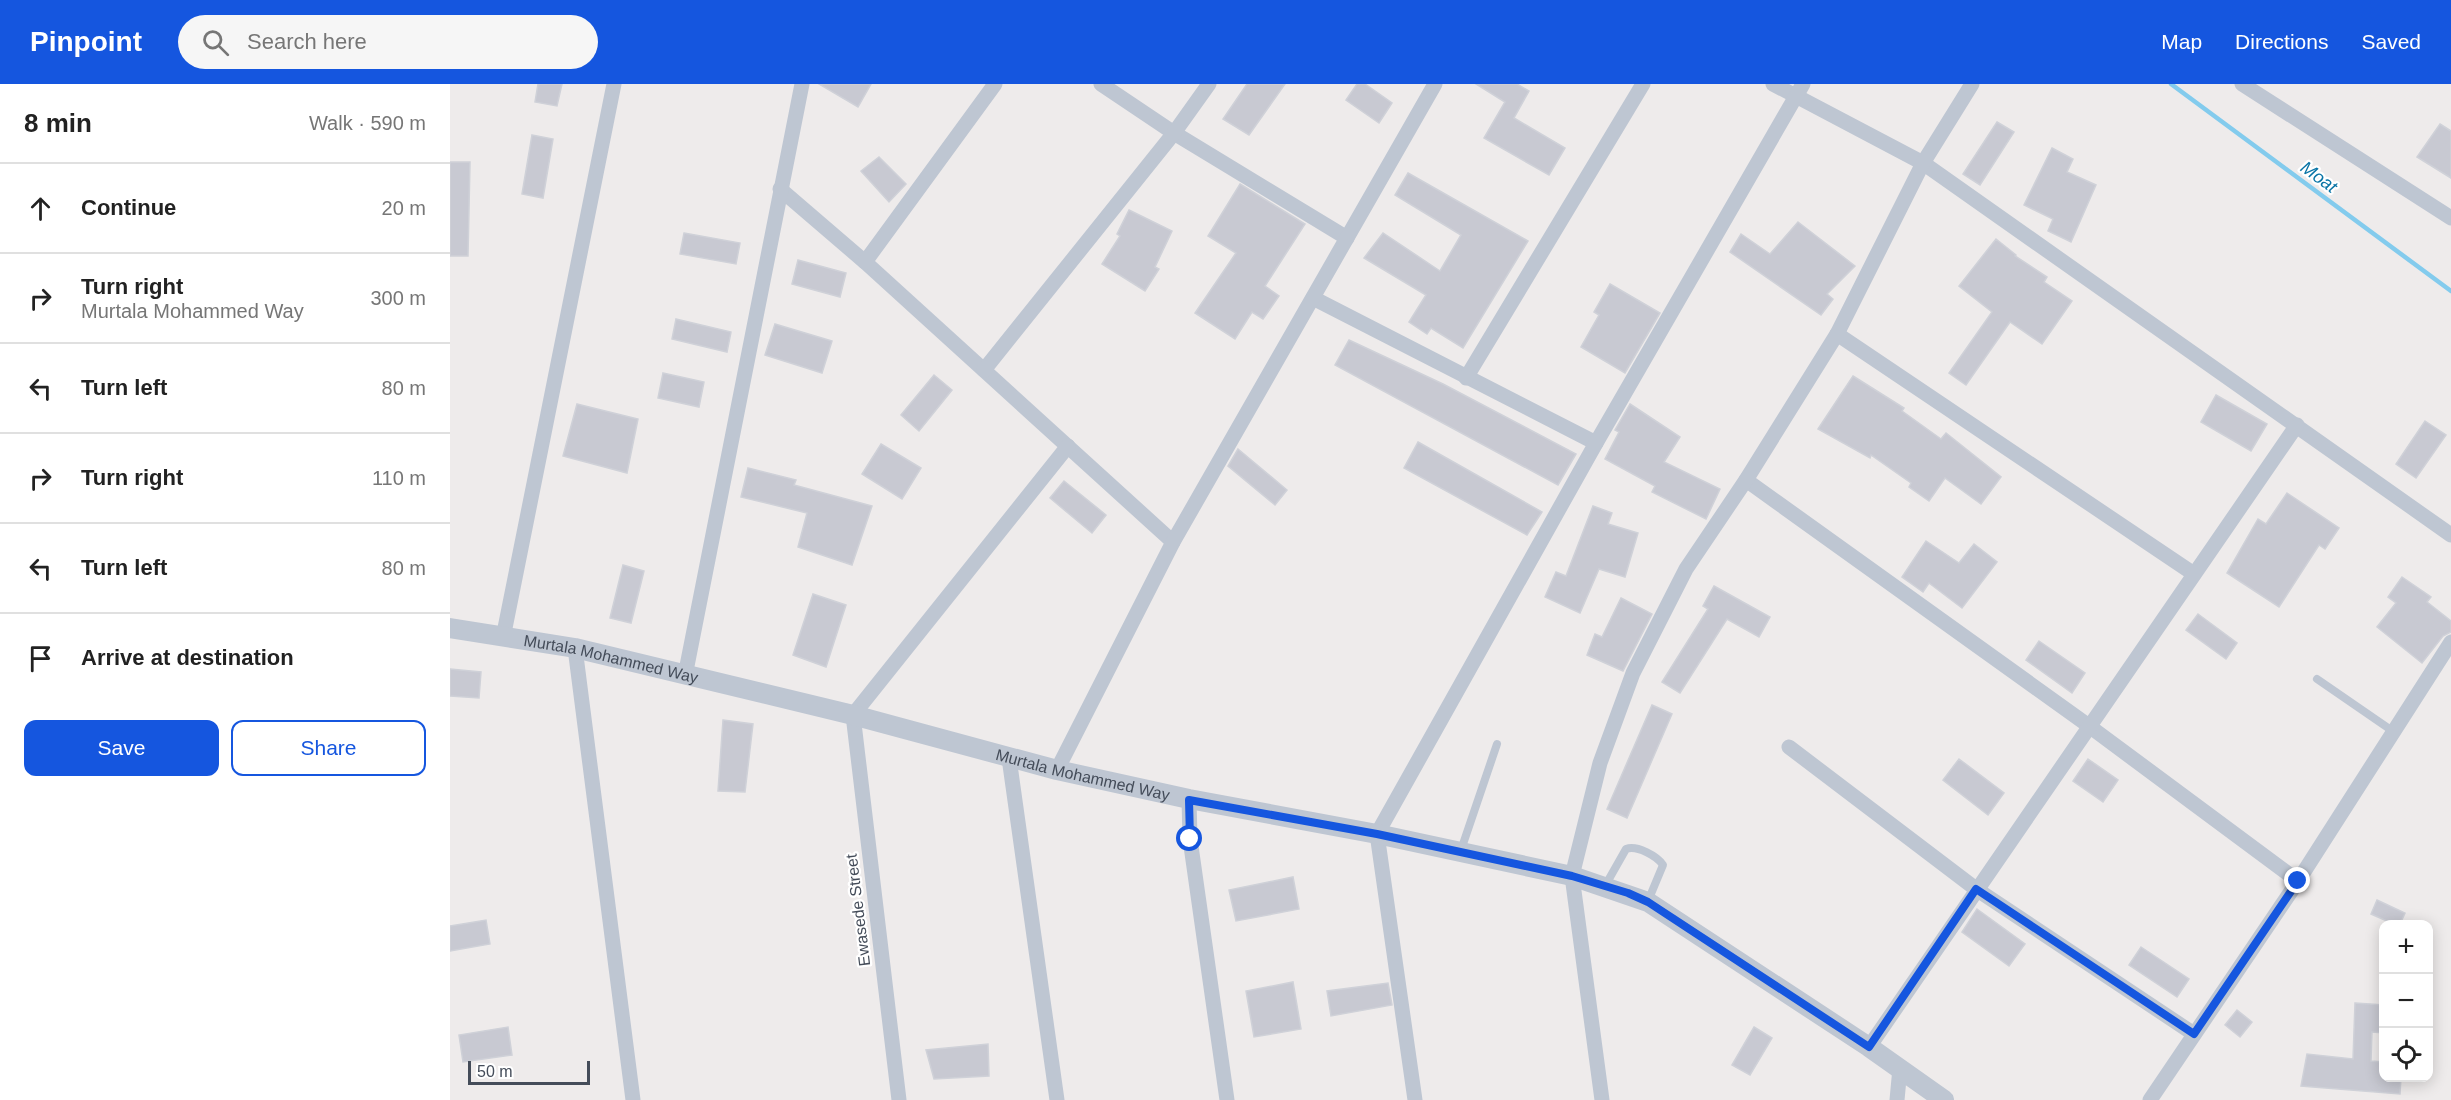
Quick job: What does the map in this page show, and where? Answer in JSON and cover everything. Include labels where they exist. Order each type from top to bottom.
[{"type":"street","points":[[503,638],[614,84]]},
{"type":"street","points":[[685,676],[802,84]]},
{"type":"street","points":[[865,262],[995,84]]},
{"type":"street","points":[[1101,84],[1174,133],[1347,238]]},
{"type":"street","points":[[984,370],[1174,133],[1209,84]]},
{"type":"street","points":[[1057,770],[1173,542],[1435,84]]},
{"type":"street","points":[[1466,378],[1643,84]]},
{"type":"street","points":[[1773,84],[1923,163],[2451,535]]},
{"type":"street","points":[[1415,1100],[1377,834],[1596,443],[1803,84]]},
{"type":"street","points":[[2242,84],[2451,218]]},
{"type":"street","points":[[1602,1100],[1572,876],[1600,763],[1633,673],[1686,569],[1746,480],[1837,334],[1923,163],[1970,85]]},
{"type":"street","points":[[780,189],[865,262],[1173,542]]},
{"type":"street","points":[[1313,298],[1596,443]]},
{"type":"street","points":[[1837,334],[2194,574]]},
{"type":"street","points":[[1869,1047],[2297,425]]},
{"type":"street","points":[[853,715],[1068,446]]},
{"type":"street","points":[[1746,480],[2089,726],[2298,881]]},
{"type":"street","name":"Murtala Mohammed Way","points":[[450,628],[575,648],[853,715],[1057,770],[1189,800],[1377,834],[1572,876],[1605,886],[1648,902],[1869,1047],[1944,1100]]},
{"type":"street","points":[[2150,1100],[2298,881],[2451,642]]},
{"type":"street","points":[[575,648],[633,1100]]},
{"type":"street","name":"Ewasede Street","points":[[853,715],[899,1100]]},
{"type":"street","points":[[1789,747],[1976,889],[2194,1034]]},
{"type":"street","points":[[1009,758],[1057,1100]]},
{"type":"street","points":[[1189,800],[1190,839],[1227,1100]]},
{"type":"street","points":[[1897,1100],[1900,1068]]},
{"type":"lane","points":[[2317,679],[2394,732]]},
{"type":"lane","points":[[1461,852],[1497,744]]},
{"type":"lane","points":[[1605,886],[1626,849],[1635,848],[1660,860],[1664,865],[1648,902]]},
{"type":"building","points":[[538,84],[562,84],[557,106],[535,102]]},
{"type":"building","points":[[819,84],[871,84],[858,107]]},
{"type":"building","points":[[1247,84],[1285,84],[1249,135],[1223,119]]},
{"type":"building","points":[[1357,84],[1365,84],[1392,103],[1379,123],[1346,100]]},
{"type":"building","points":[[1476,84],[1517,84],[1529,91],[1514,118],[1565,148],[1549,175],[1484,138],[1505,102]]},
{"type":"building","points":[[1997,122],[2014,132],[1980,185],[1963,174]]},
{"type":"building","points":[[2440,124],[2451,131],[2451,178],[2417,157]]},
{"type":"building","points":[[532,135],[553,139],[543,198],[522,194]]},
{"type":"building","points":[[2052,148],[2073,159],[2067,172],[2096,185],[2071,242],[2048,231],[2053,219],[2024,205]]},
{"type":"building","points":[[879,157],[906,184],[889,202],[861,171]]},
{"type":"building","points":[[450,162],[470,162],[468,256],[450,256]]},
{"type":"building","points":[[1408,173],[1528,241],[1463,348],[1431,328],[1427,334],[1409,322],[1426,295],[1364,258],[1383,233],[1440,271],[1461,235],[1395,195]]},
{"type":"building","points":[[1240,184],[1305,224],[1265,286],[1279,296],[1263,319],[1252,312],[1235,339],[1195,313],[1236,253],[1208,236]]},
{"type":"building","points":[[1129,210],[1172,231],[1155,267],[1159,269],[1145,291],[1102,264],[1120,236],[1117,234]]},
{"type":"building","points":[[1798,222],[1855,266],[1827,294],[1833,299],[1821,315],[1730,252],[1741,234],[1770,254]]},
{"type":"building","points":[[684,233],[740,243],[736,264],[680,254]]},
{"type":"building","points":[[1996,239],[2015,256],[2047,277],[2044,282],[2072,301],[2042,344],[2010,322],[1966,385],[1949,373],[1992,312],[1959,286]]},
{"type":"building","points":[[798,260],[846,273],[840,297],[792,284]]},
{"type":"building","points":[[1610,284],[1660,313],[1625,373],[1581,347],[1599,315],[1594,312]]},
{"type":"building","points":[[676,319],[731,332],[727,352],[672,339]]},
{"type":"building","points":[[775,324],[832,341],[822,373],[765,355]]},
{"type":"building","points":[[1349,340],[1443,384],[1576,454],[1558,485],[1335,365]]},
{"type":"building","points":[[663,373],[704,382],[699,407],[658,398]]},
{"type":"building","points":[[934,375],[952,390],[919,431],[901,415]]},
{"type":"building","points":[[1853,376],[1904,408],[1902,411],[1941,439],[1946,433],[2001,477],[1981,504],[1945,478],[1929,501],[1909,487],[1911,483],[1871,455],[1870,458],[1818,429]]},
{"type":"building","points":[[2216,395],[2267,424],[2251,451],[2201,422]]},
{"type":"building","points":[[577,404],[638,419],[627,473],[563,456]]},
{"type":"building","points":[[1630,404],[1680,437],[1664,462],[1720,489],[1706,519],[1652,492],[1655,486],[1605,459],[1619,432],[1615,430]]},
{"type":"building","points":[[2425,421],[2446,435],[2416,478],[2396,464]]},
{"type":"building","points":[[1418,442],[1542,512],[1527,535],[1404,468]]},
{"type":"building","points":[[881,444],[921,468],[902,499],[862,474]]},
{"type":"building","points":[[1238,449],[1287,490],[1275,505],[1228,466]]},
{"type":"building","points":[[748,468],[796,480],[794,485],[872,506],[852,565],[798,547],[807,513],[741,497]]},
{"type":"building","points":[[1064,481],[1106,515],[1092,533],[1050,498]]},
{"type":"building","points":[[2287,493],[2339,528],[2325,549],[2319,545],[2279,607],[2227,573],[2258,519],[2266,524]]},
{"type":"building","points":[[1593,506],[1612,513],[1608,524],[1638,533],[1625,577],[1599,569],[1580,613],[1545,597],[1556,572],[1566,576]]},
{"type":"building","points":[[1926,541],[1959,563],[1974,544],[1997,562],[1962,608],[1929,583],[1923,592],[1902,577]]},
{"type":"building","points":[[623,565],[644,571],[631,623],[610,618]]},
{"type":"building","points":[[2402,577],[2431,597],[2427,602],[2451,621],[2451,632],[2443,636],[2422,663],[2377,627],[2396,603],[2388,597]]},
{"type":"building","points":[[1714,586],[1770,617],[1759,637],[1727,619],[1680,693],[1662,682],[1708,609],[1703,606]]},
{"type":"building","points":[[813,594],[846,605],[826,667],[793,655]]},
{"type":"building","points":[[1621,598],[1652,614],[1623,671],[1587,655],[1595,634],[1602,637]]},
{"type":"building","points":[[2198,614],[2237,643],[2226,659],[2186,630]]},
{"type":"building","points":[[2039,641],[2085,673],[2072,693],[2026,660]]},
{"type":"building","points":[[450,669],[481,672],[479,698],[450,696]]},
{"type":"building","points":[[1652,705],[1672,714],[1627,818],[1607,809]]},
{"type":"building","points":[[723,720],[753,724],[745,792],[718,791]]},
{"type":"building","points":[[1959,759],[2004,793],[1988,815],[1943,780]]},
{"type":"building","points":[[2088,759],[2118,780],[2103,802],[2073,781]]},
{"type":"building","points":[[1293,877],[1299,909],[1236,921],[1229,890]]},
{"type":"building","points":[[2377,900],[2405,913],[2402,920],[2385,920],[2371,914]]},
{"type":"building","points":[[1977,909],[2025,944],[2009,966],[1962,932]]},
{"type":"building","points":[[486,920],[490,944],[450,951],[450,926]]},
{"type":"building","points":[[2141,947],[2189,979],[2177,997],[2129,965]]},
{"type":"building","points":[[1293,982],[1301,1029],[1254,1037],[1246,991]]},
{"type":"building","points":[[1388,983],[1392,1005],[1331,1016],[1327,991]]},
{"type":"building","points":[[2355,1003],[2379,1005],[2379,1033],[2372,1032],[2371,1061],[2379,1062],[2379,1082],[2401,1082],[2400,1094],[2301,1086],[2307,1054],[2353,1059]]},
{"type":"building","points":[[2237,1010],[2252,1022],[2240,1037],[2225,1025]]},
{"type":"building","points":[[508,1027],[512,1055],[463,1062],[459,1035]]},
{"type":"building","points":[[1754,1027],[1772,1038],[1750,1075],[1732,1065]]},
{"type":"building","points":[[988,1044],[989,1076],[934,1079],[926,1050]]},
{"type":"waterway","name":"Moat","points":[[2171,84],[2451,291]]},
{"type":"route","points":[[1190,839],[1189,800],[1377,834],[1572,876],[1628,893],[1648,902],[1869,1047],[1976,889],[2194,1034],[2298,881]]}]
